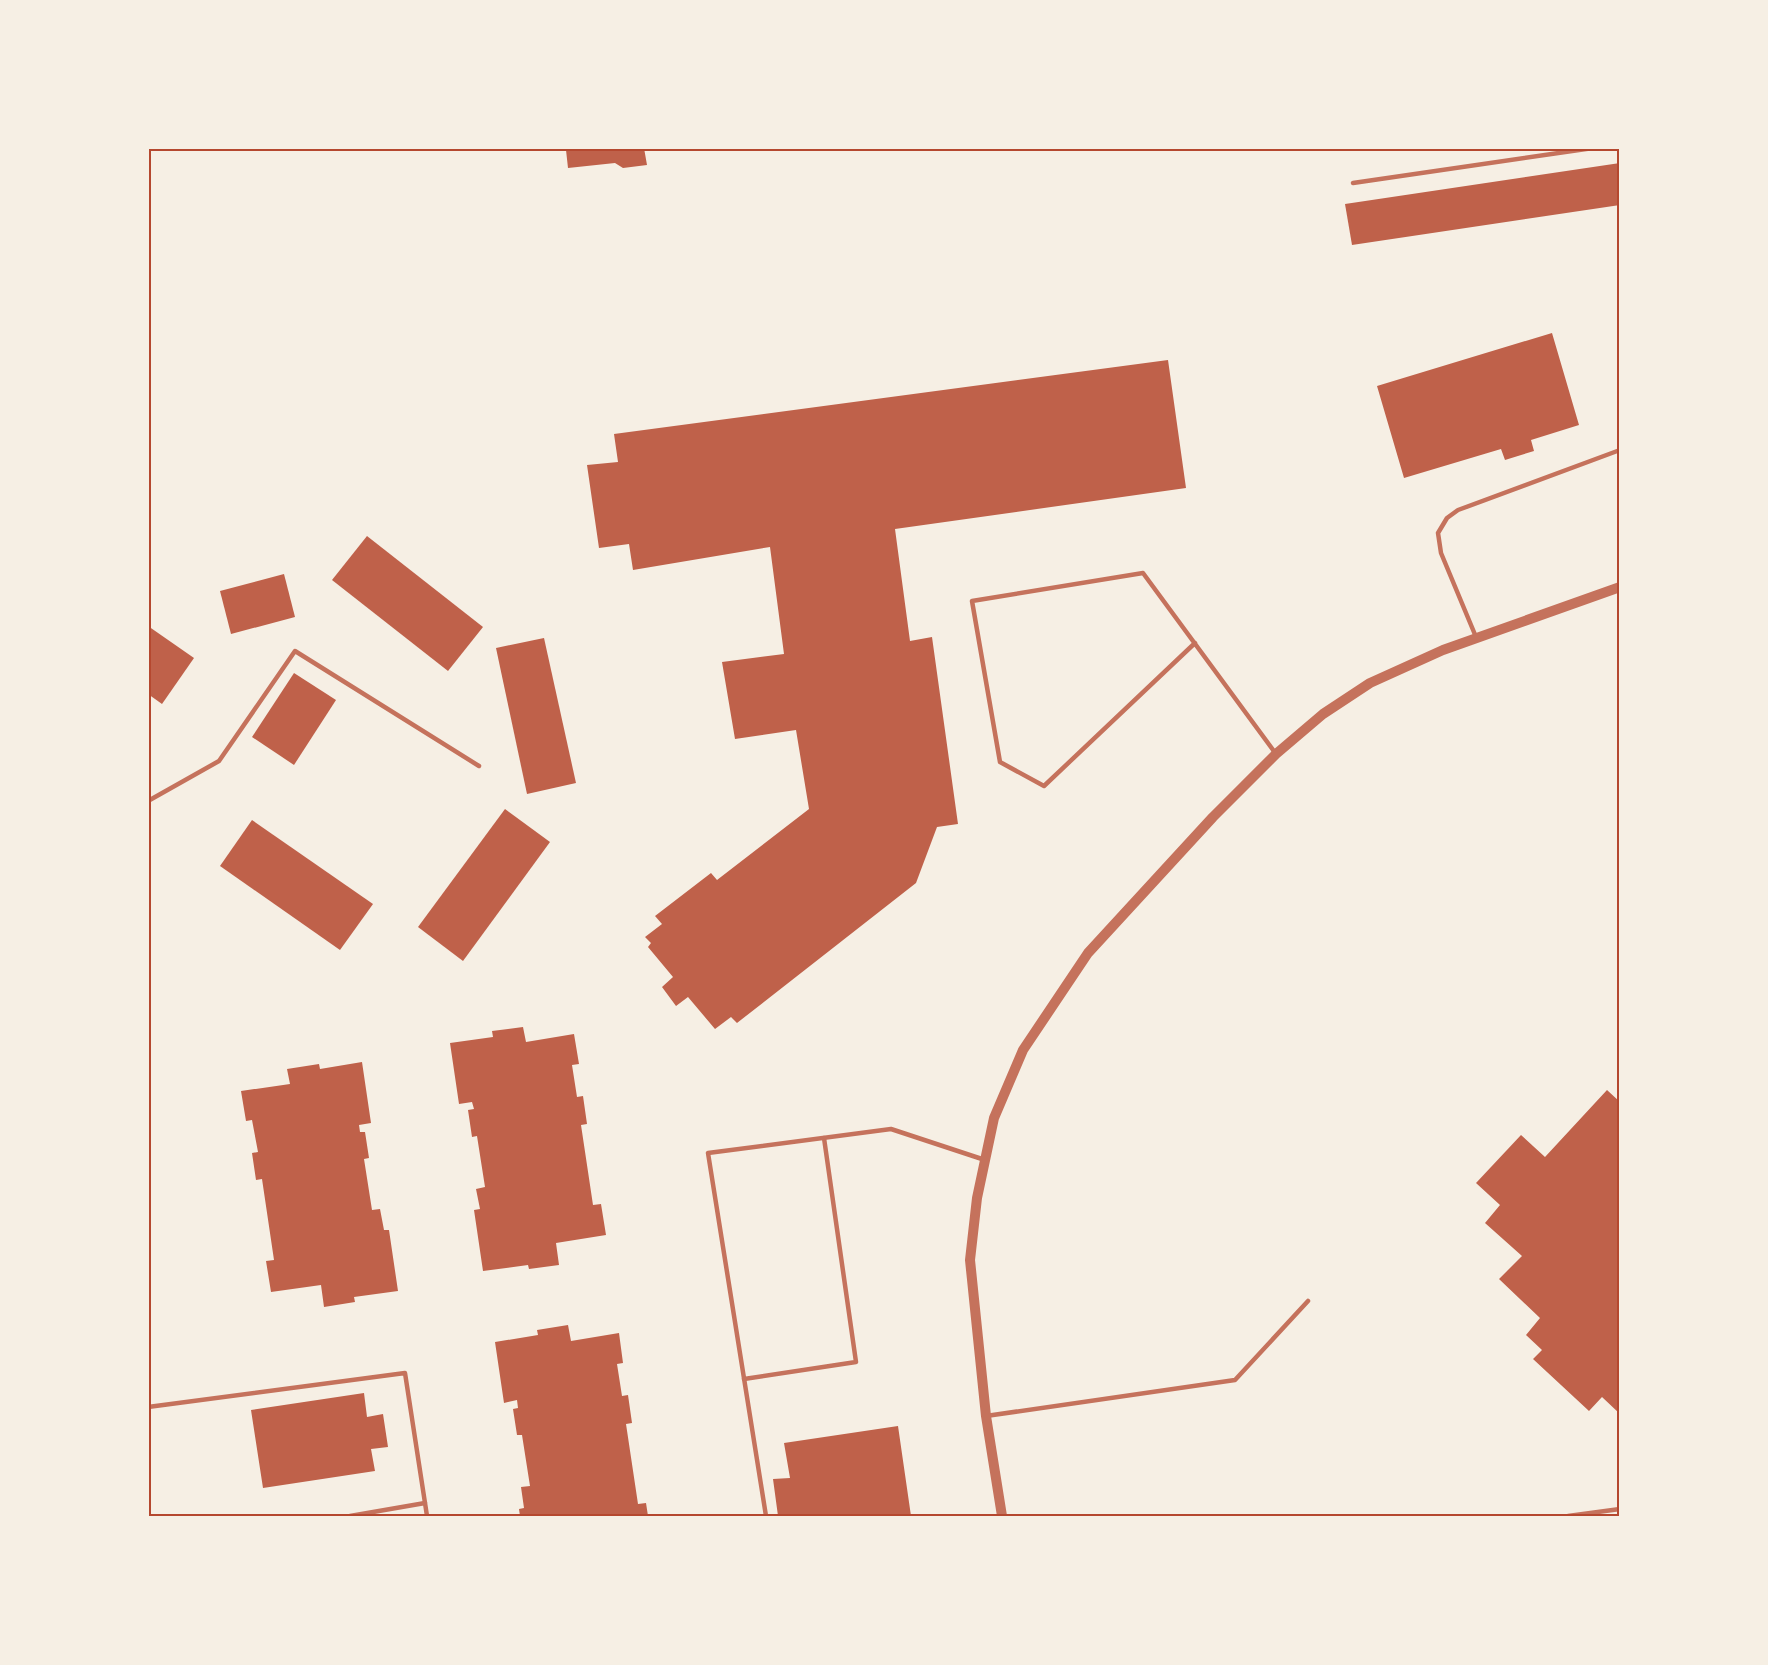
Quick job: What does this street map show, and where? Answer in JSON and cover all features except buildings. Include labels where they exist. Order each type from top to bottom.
[{"type":"street","points":[[1002,1516],[986,1416],[970,1260],[977,1198],[994,1118],[1023,1050],[1088,953],[1275,754],[1323,714],[1370,683],[1443,650],[1620,586]]},
{"type":"lane","points":[[1353,183],[1593,148]]},
{"type":"lane","points":[[1476,639],[1441,553],[1438,533],[1447,518],[1458,510],[1620,450]]},
{"type":"lane","points":[[1195,643],[1044,786],[1000,762],[972,601],[1143,573],[1195,643],[1275,754]]},
{"type":"lane","points":[[148,801],[219,761],[295,651],[479,766]]},
{"type":"lane","points":[[766,1516],[708,1153],[891,1129],[985,1160]]},
{"type":"lane","points":[[744,1379],[856,1362],[824,1138]]},
{"type":"lane","points":[[986,1416],[1235,1380],[1308,1301]]},
{"type":"lane","points":[[148,1407],[405,1373],[427,1516]]},
{"type":"lane","points":[[350,1516],[425,1503]]},
{"type":"lane","points":[[1568,1516],[1620,1509]]}]
